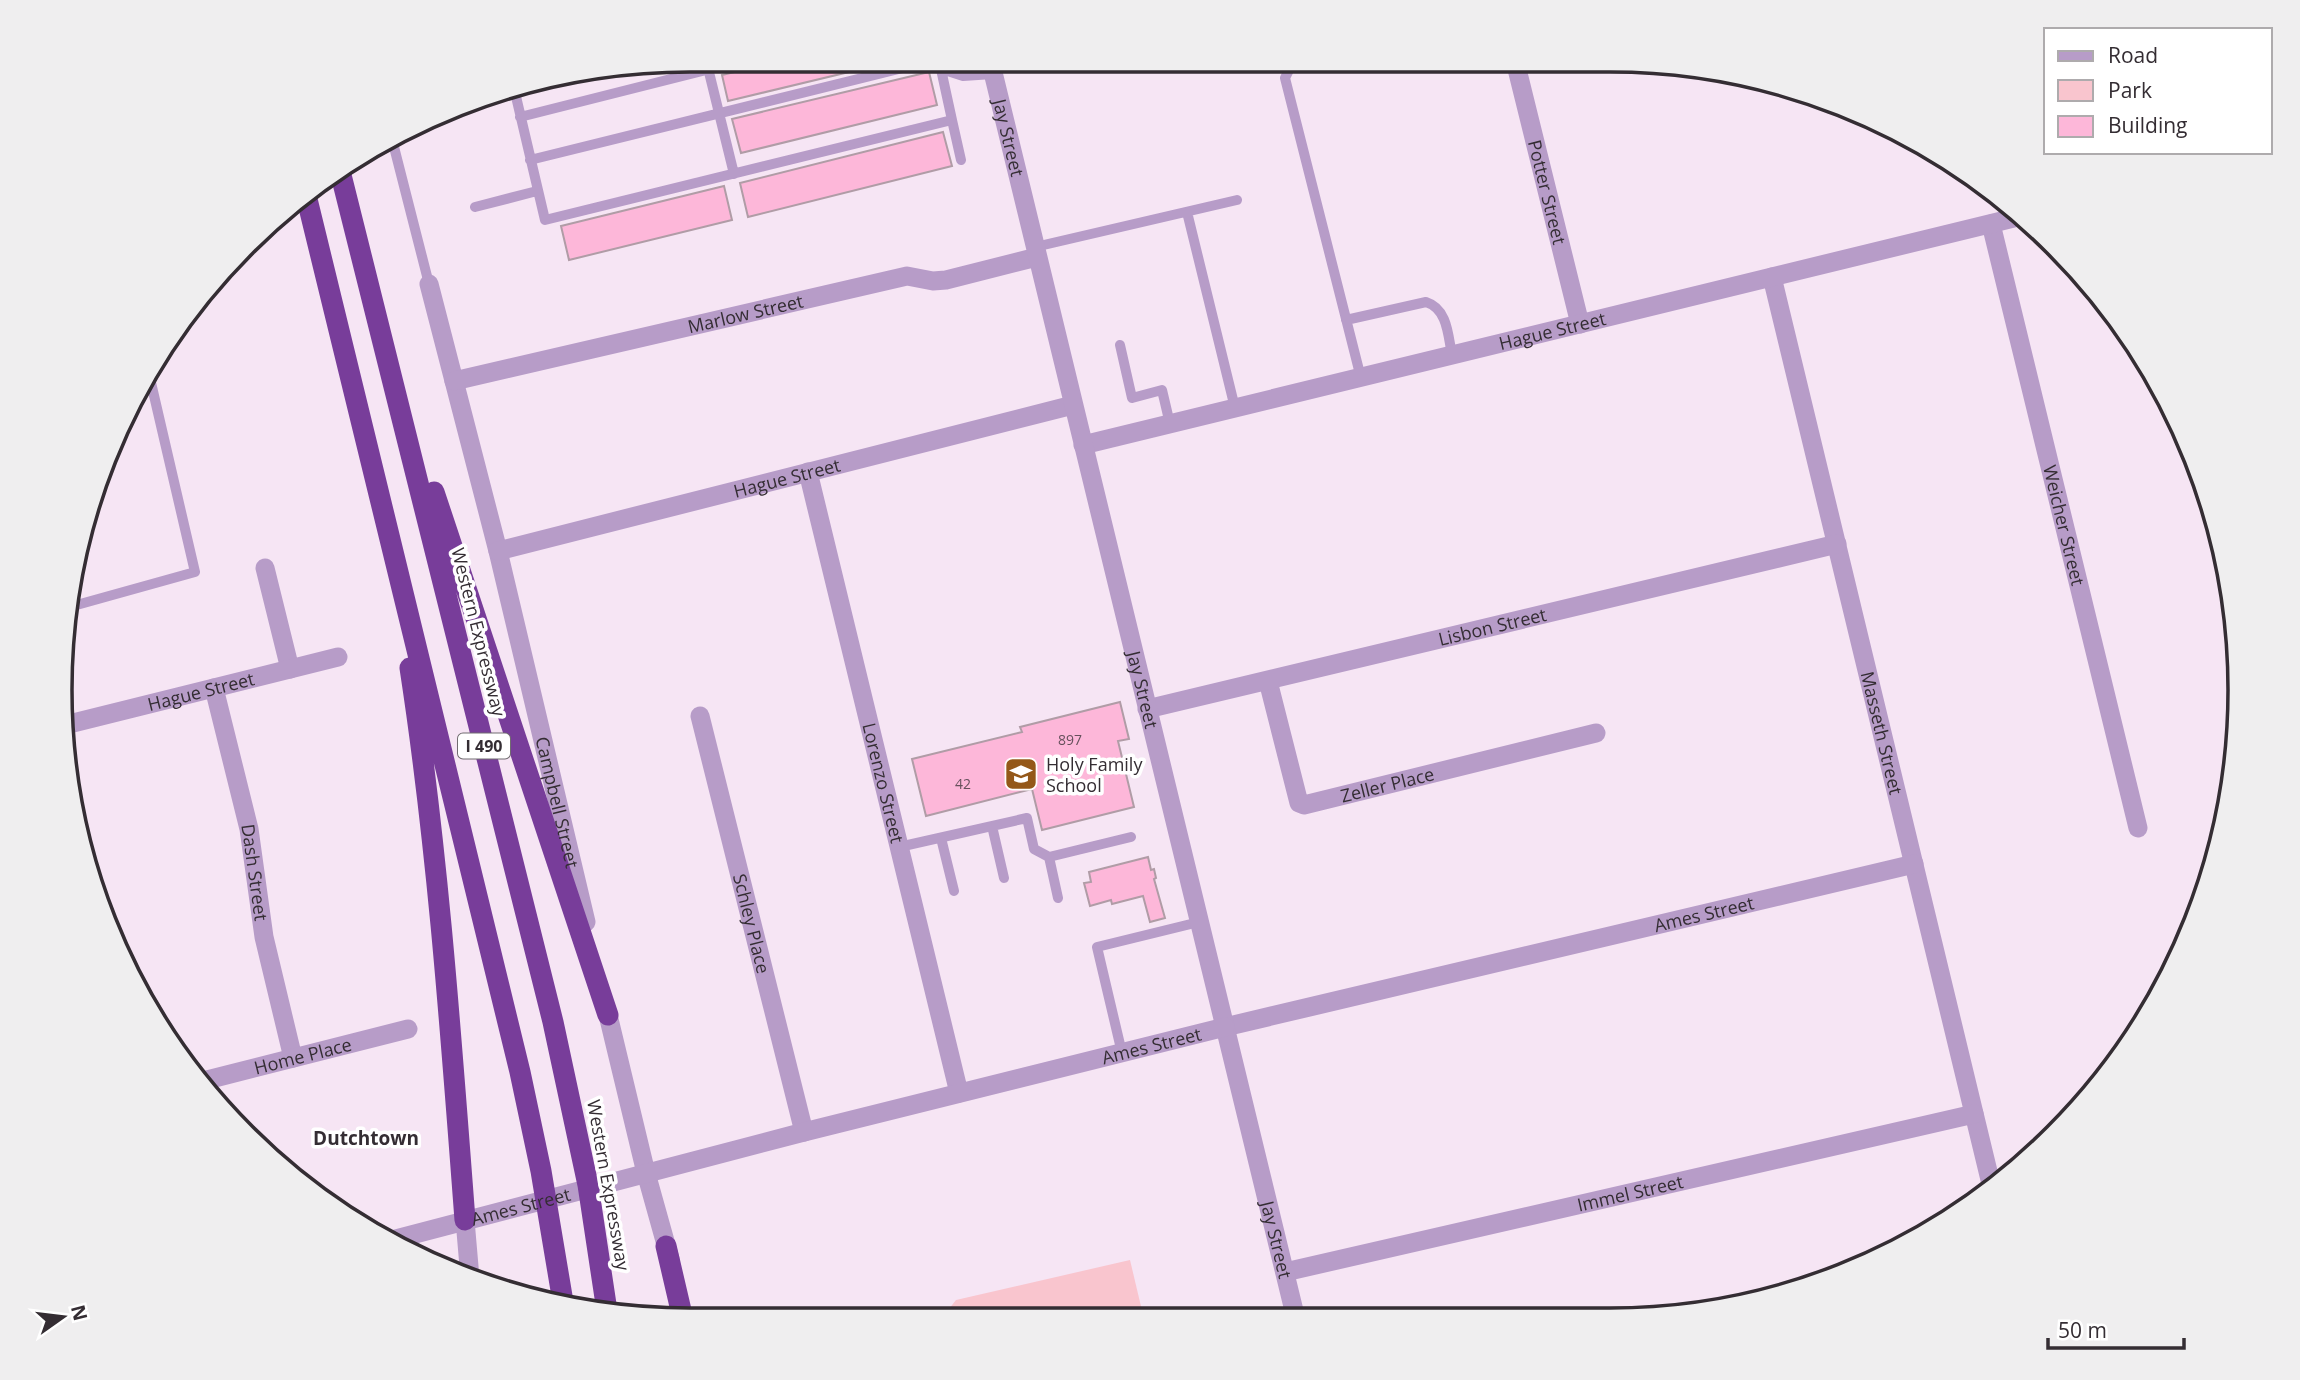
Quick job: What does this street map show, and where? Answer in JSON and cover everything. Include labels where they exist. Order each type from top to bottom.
[{"type":"highway","name":"Western Expressway","points":[[342,179],[555,1033],[584,1163],[606,1302]]},
{"type":"highway","name":"I 490","points":[[309,204],[520,1072],[562,1294]]},
{"type":"highway","points":[[377,314],[608,1015]]},
{"type":"highway","points":[[380,490],[422,746],[444,958],[465,1220]]},
{"type":"highway","points":[[666,1246],[680,1308]]},
{"type":"street","name":"Jay Street","points":[[993,72],[1293,1308]]},
{"type":"street","name":"Potter Street","points":[[1518,72],[1580,324]]},
{"type":"street","name":"Hague Street","points":[[1083,445],[2010,219]]},
{"type":"street","name":"Weicher Street","points":[[1991,224],[2138,828]]},
{"type":"street","name":"Marlow Street","points":[[454,381],[907,276],[933,281],[946,280],[1036,252]]},
{"type":"street","name":"Masseth Street","points":[[1772,277],[1989,1177]]},
{"type":"street","name":"Campbell Street","points":[[429,284],[498,551],[608,1015],[638,1175],[688,1308]]},
{"type":"street","name":"Hague Street","points":[[498,551],[1073,405]]},
{"type":"street","name":"Lorenzo Street","points":[[808,472],[960,1093]]},
{"type":"street","name":"Lisbon Street","points":[[1147,709],[1837,544]]},
{"type":"street","points":[[265,568],[290,669]]},
{"type":"street","name":"Hague Street","points":[[73,723],[338,657]]},
{"type":"street","name":"Zeller Place","points":[[1268,681],[1299,803],[1304,805],[1596,733]]},
{"type":"street","name":"Dash Street","points":[[214,688],[249,829],[264,937],[293,1058]]},
{"type":"street","name":"Schley Place","points":[[700,716],[804,1132]]},
{"type":"street","name":"Ames Street","points":[[403,1237],[804,1132],[1225,1027],[1914,864]]},
{"type":"street","name":"Home Place","points":[[210,1079],[408,1029]]},
{"type":"street","name":"Immel Street","points":[[1285,1272],[1974,1114]]},
{"type":"street","points":[[465,1220],[469,1267]]},
{"type":"lane","points":[[520,117],[678,72]]},
{"type":"lane","points":[[709,72],[734,174]]},
{"type":"lane","points":[[530,160],[891,72]]},
{"type":"lane","points":[[942,72],[961,160]]},
{"type":"lane","points":[[955,72],[964,76],[976,72]]},
{"type":"lane","points":[[1288,72],[1285,78],[1361,377]]},
{"type":"lane","points":[[516,97],[545,220],[952,120]]},
{"type":"lane","points":[[394,148],[429,284]]},
{"type":"lane","points":[[475,207],[537,191]]},
{"type":"lane","points":[[1036,252],[1237,200]]},
{"type":"lane","points":[[1186,212],[1235,408]]},
{"type":"lane","points":[[1346,320],[1431,303],[1443,316],[1452,355]]},
{"type":"lane","points":[[1120,345],[1132,397],[1161,390],[1170,424]]},
{"type":"lane","points":[[78,606],[195,572],[152,387]]},
{"type":"lane","points":[[900,847],[1027,818],[1034,849],[1049,857],[1130,837]]},
{"type":"lane","points":[[992,826],[1004,878]]},
{"type":"lane","points":[[941,838],[954,891]]},
{"type":"lane","points":[[1049,857],[1058,898]]},
{"type":"lane","points":[[1122,1053],[1097,947],[1199,922]]},
{"type":"green space","points":[[1130,1260],[1141,1308],[950,1308],[956,1300]]},
{"type":"building","points":[[735,72],[849,72],[728,101],[722,75]]},
{"type":"building","points":[[929,72],[937,105],[741,153],[732,119]]},
{"type":"building","points":[[943,132],[952,166],[748,217],[740,183]]},
{"type":"building","points":[[724,186],[732,220],[569,260],[561,226]]},
{"type":"building","name":"Holy Family School","points":[[1120,702],[1129,739],[1118,741],[1134,807],[1042,830],[1032,789],[926,816],[912,759],[1022,732],[1020,727]]},
{"type":"building","points":[[1148,857],[1151,870],[1154,869],[1154,879],[1165,918],[1150,922],[1143,896],[1112,904],[1111,900],[1090,906],[1084,883],[1091,882],[1089,872]]},
{"type":"place","name":"Holy Family School","points":[[1021,774]]},
{"type":"district","name":"Dutchtown","points":[[366,1138]]}]
